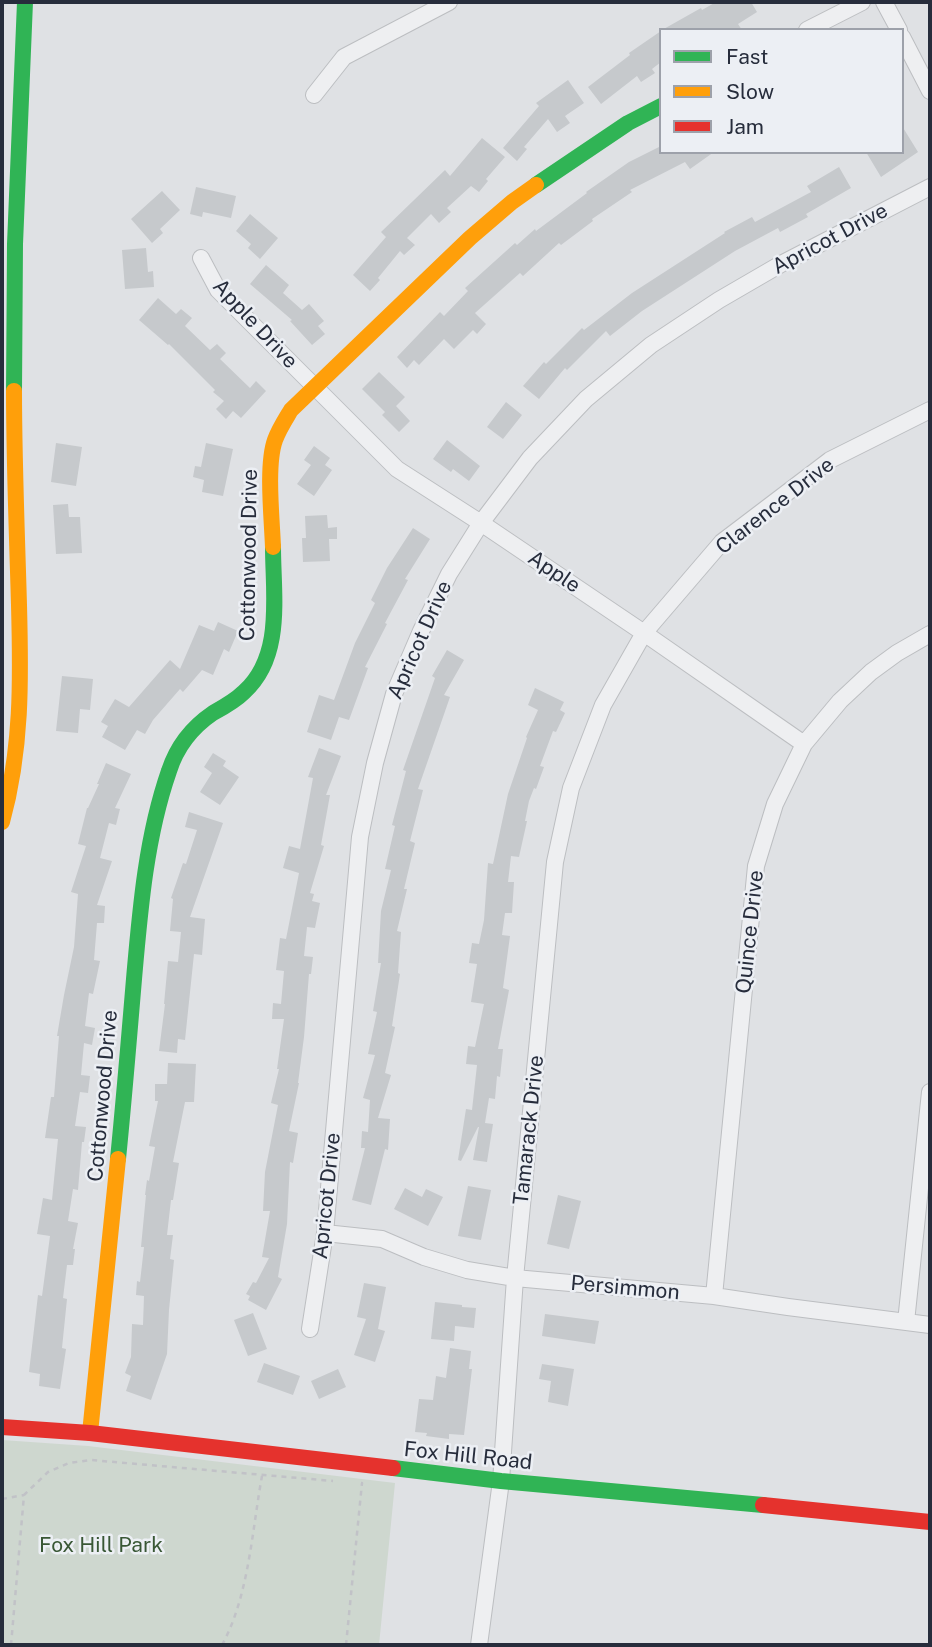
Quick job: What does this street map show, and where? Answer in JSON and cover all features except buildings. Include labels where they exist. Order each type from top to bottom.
[{"type":"street","points":[[2,822],[11,793],[21,678],[8,389],[25,2]]},
{"type":"street","points":[[314,94],[344,57],[449,2]]},
{"type":"street","points":[[811,28],[862,2]]},
{"type":"street","points":[[884,2],[897,28]]},
{"type":"street","points":[[904,41],[930,90]]},
{"type":"street","name":"Cottonwood Drive","points":[[90,1433],[147,867],[171,763],[180,745],[191,731],[241,696],[256,680],[273,638],[271,468],[274,442],[291,410],[470,238],[512,202],[568,162],[628,123],[659,107]]},
{"type":"street","name":"Apricot Drive","points":[[310,1329],[325,1233],[360,837],[375,763],[394,694],[449,574],[481,523],[530,458],[586,398],[651,345],[770,270],[930,187]]},
{"type":"street","name":"Apple Drive","points":[[201,258],[218,290],[315,387]]},
{"type":"street","name":"Apple","points":[[315,387],[397,469],[644,632],[804,744]]},
{"type":"street","name":"Clarence Drive","points":[[644,632],[722,542],[830,460],[930,410]]},
{"type":"street","name":"Tamarack Drive","points":[[480,1645],[501,1481],[515,1278],[555,862],[571,788],[593,729],[603,705],[644,632]]},
{"type":"street","name":"Quince Drive","points":[[714,1296],[756,866],[775,804],[804,744],[840,701],[871,672],[930,634]]},
{"type":"street","points":[[906,1322],[930,1092]]},
{"type":"street","name":"Persimmon","points":[[325,1233],[382,1239],[424,1257],[467,1270],[515,1278],[714,1296],[930,1325]]},
{"type":"street","name":"Fox Hill Road","points":[[2,1427],[90,1433],[501,1481],[930,1522]]},
{"type":"path","points":[[2,1499],[24,1495],[48,1472],[69,1463],[92,1460],[337,1481]]},
{"type":"path","points":[[222,1645],[230,1629],[243,1584],[262,1475]]},
{"type":"path","points":[[346,1645],[362,1483]]},
{"type":"path","points":[[10,1645],[24,1495]]},
{"type":"green space","name":"Fox Hill Park","points":[[2,1440],[88,1446],[395,1483],[379,1645],[2,1645]]},
{"type":"traffic: fast","points":[[14,391],[15,244],[25,2]]},
{"type":"traffic: fast","points":[[536,185],[628,123],[659,107]]},
{"type":"traffic: fast","points":[[118,1159],[142,900],[149,848],[161,796],[172,762],[186,738],[205,719],[244,692],[257,677],[265,661],[274,624],[273,547]]},
{"type":"traffic: fast","points":[[393,1468],[501,1481],[763,1505]]},
{"type":"traffic: slow","points":[[273,547],[270,492],[272,451],[278,432],[291,410],[470,238],[536,185]]},
{"type":"traffic: slow","points":[[2,822],[17,741],[20,687],[14,391]]},
{"type":"traffic: slow","points":[[90,1433],[118,1159]]},
{"type":"traffic: jam","points":[[2,1427],[90,1433],[393,1468]]},
{"type":"traffic: jam","points":[[763,1505],[930,1522]]}]
